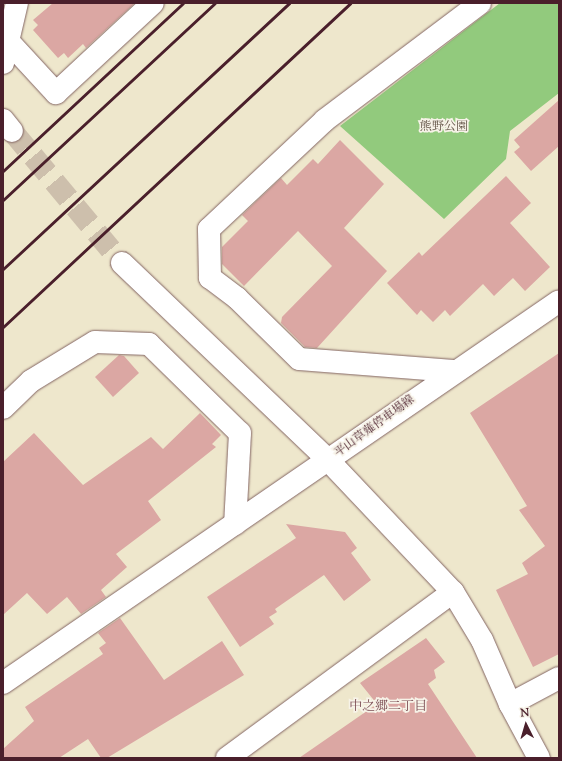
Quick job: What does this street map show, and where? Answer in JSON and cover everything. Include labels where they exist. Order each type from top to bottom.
[{"type":"street","points":[[3,63],[17,3]]},
{"type":"street","points":[[8,41],[56,93],[153,3]]},
{"type":"street","points":[[453,371],[299,359],[237,298],[210,278],[209,229],[325,120],[480,3]]},
{"type":"street","name":"平山草薙停車場線","points":[[122,263],[328,460],[453,371],[559,301]]},
{"type":"street","points":[[3,408],[31,381],[95,342],[149,344],[240,433],[236,524]]},
{"type":"street","points":[[3,683],[328,460],[453,592],[482,640],[510,704],[539,758]]},
{"type":"street","points":[[227,758],[453,592]]},
{"type":"street","points":[[510,704],[559,678]]},
{"type":"green space","name":"熊野公園","points":[[500,3],[559,3],[559,93],[510,131],[506,159],[444,219],[340,126]]},
{"type":"building","points":[[53,3],[135,3],[86,48],[83,44],[68,58],[64,53],[58,58],[33,30],[38,25],[33,20]]},
{"type":"building","points":[[559,100],[559,146],[531,171],[514,152],[520,147],[514,140]]},
{"type":"building","points":[[340,140],[384,184],[344,228],[387,271],[317,348],[305,347],[281,323],[282,317],[332,266],[298,231],[244,286],[222,264],[222,247],[248,221],[242,215],[281,178],[287,185],[313,159],[318,164]]},
{"type":"building","points":[[506,176],[531,203],[510,223],[550,267],[525,291],[513,278],[494,296],[483,284],[450,316],[445,310],[433,322],[421,310],[417,315],[387,283],[419,252],[422,256]]},
{"type":"building","points":[[559,353],[559,654],[533,667],[496,590],[528,574],[522,563],[545,546],[519,510],[527,506],[470,413]]},
{"type":"building","points":[[119,355],[124,356],[139,373],[113,397],[95,377]]},
{"type":"building","points":[[200,413],[221,435],[212,444],[216,447],[148,501],[161,520],[116,554],[127,567],[101,590],[106,597],[81,614],[67,597],[47,614],[27,593],[3,615],[3,462],[34,433],[83,485],[151,437],[163,449]]},
{"type":"building","points":[[286,524],[345,532],[357,548],[351,553],[371,580],[344,601],[324,575],[275,609],[277,612],[269,617],[274,624],[240,647],[207,597],[296,538]]},
{"type":"building","points":[[120,618],[164,680],[222,641],[244,675],[107,758],[101,758],[88,739],[59,758],[3,758],[3,749],[34,721],[25,707],[103,654],[99,648],[106,643],[98,633]]},
{"type":"building","points":[[426,638],[445,662],[434,670],[436,678],[428,684],[477,758],[299,758],[377,704],[360,683]]},
{"type":"tunnel","points":[[12,131],[122,263]]},
{"type":"railway","points":[[3,171],[183,3]]},
{"type":"railway","points":[[3,200],[215,3]]},
{"type":"railway","points":[[3,269],[289,3]]},
{"type":"railway","points":[[3,327],[351,3]]},
{"type":"district","name":"中之郷二丁目","points":[[388,707]]}]
